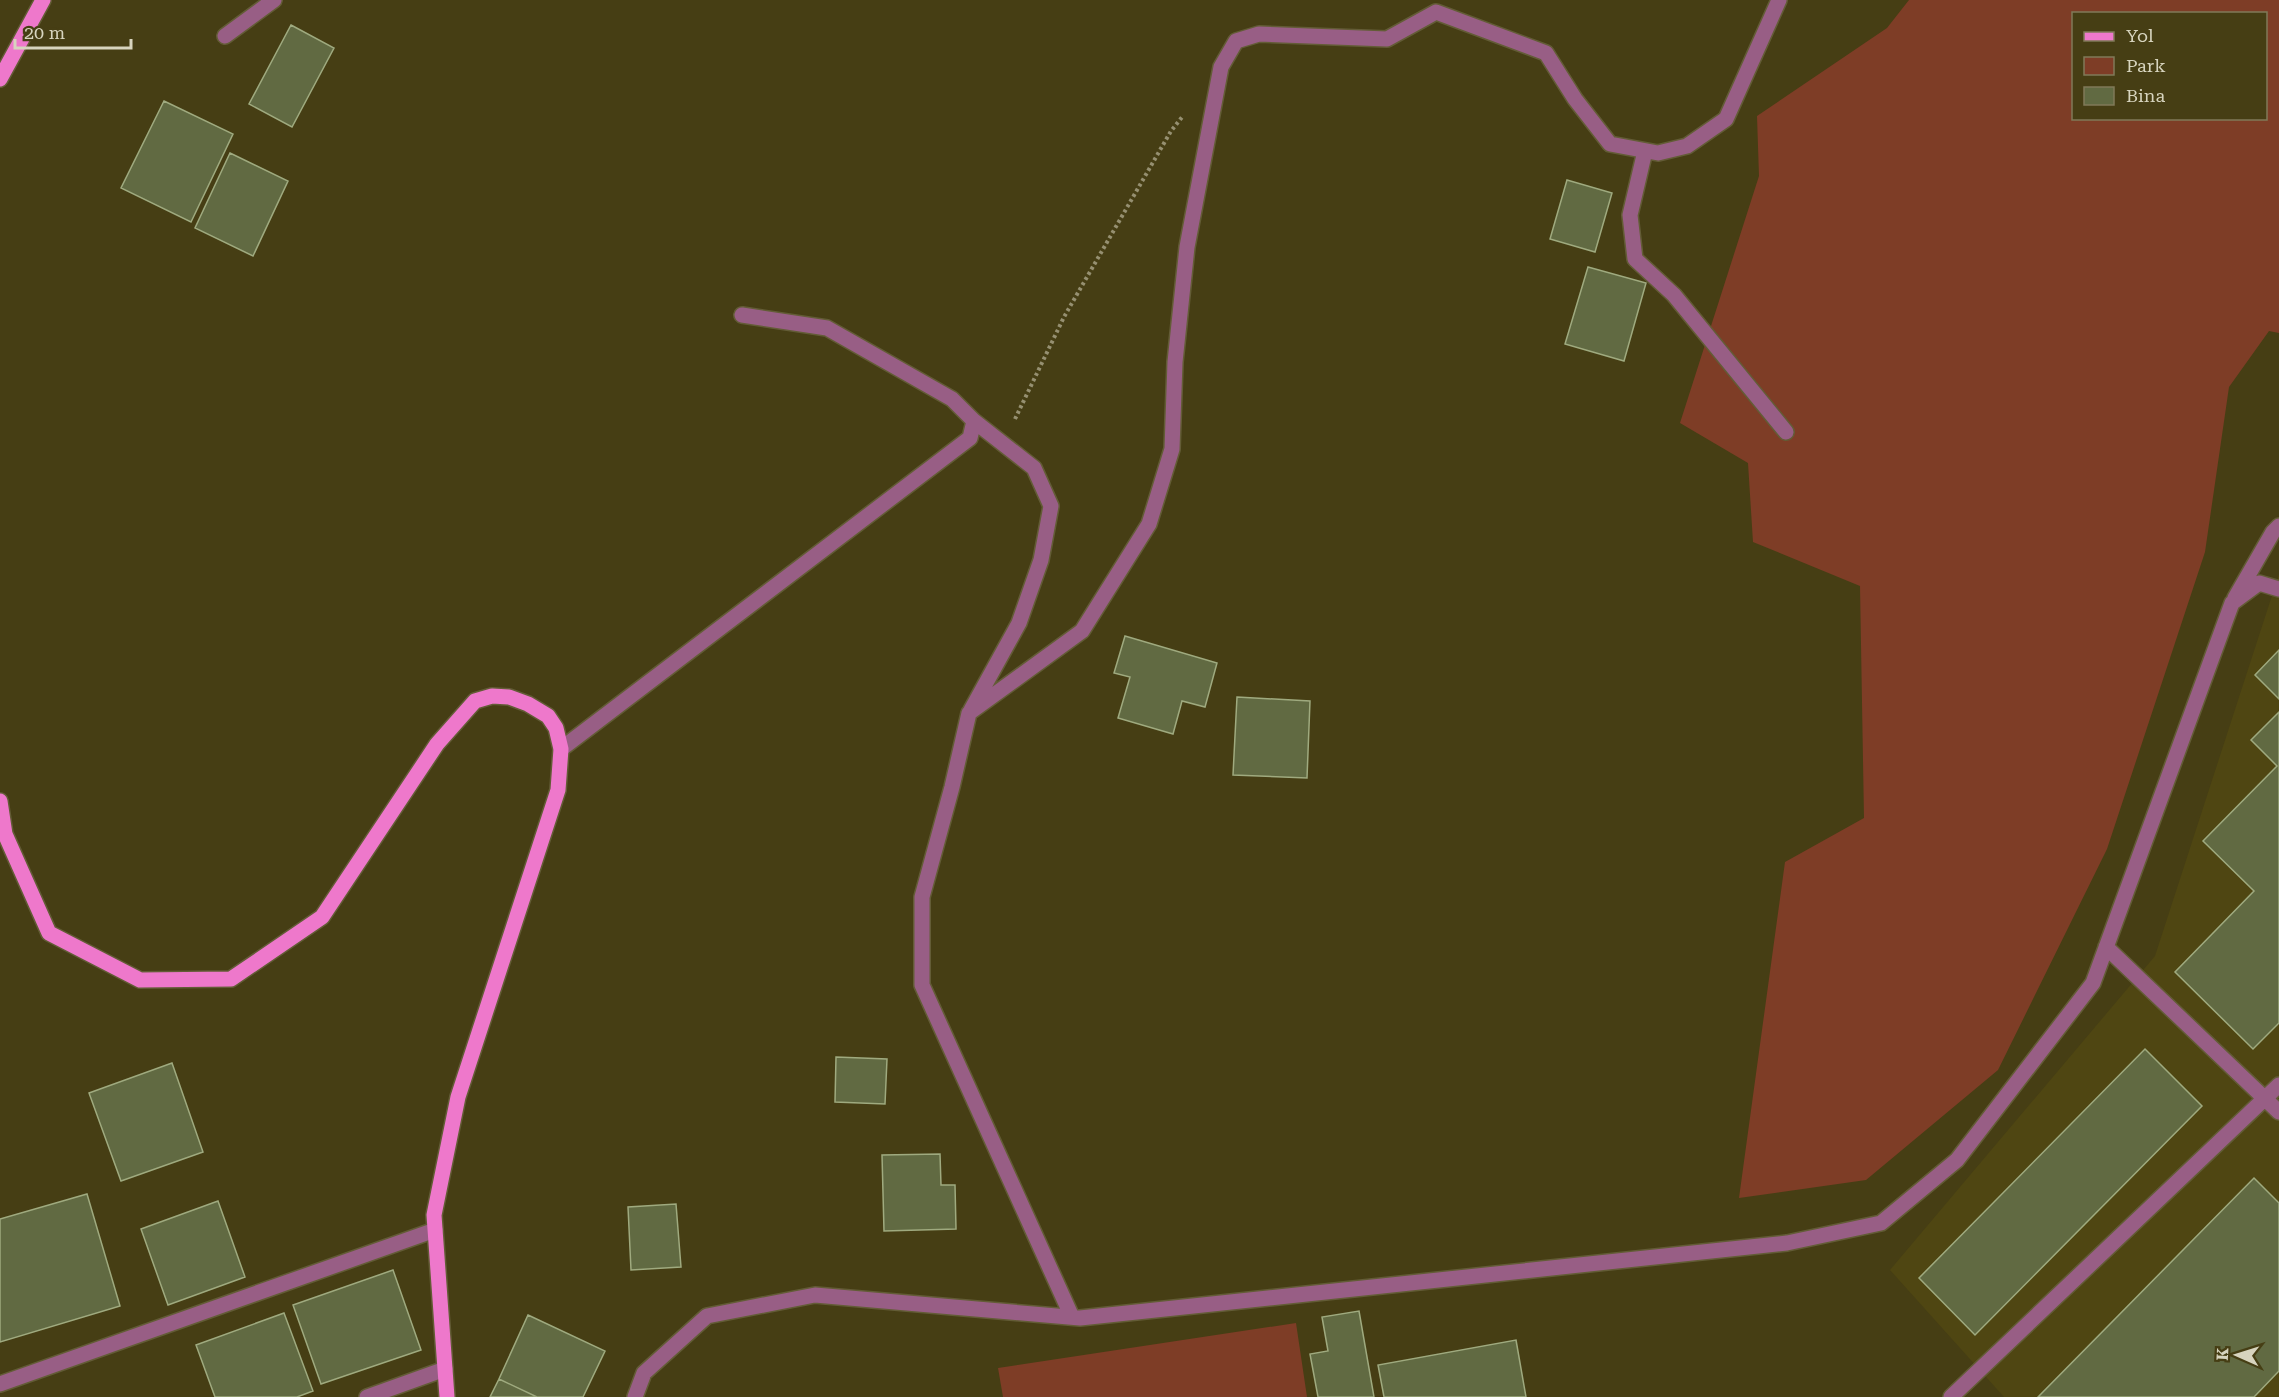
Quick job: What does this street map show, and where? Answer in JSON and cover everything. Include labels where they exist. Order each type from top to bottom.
[{"type":"main road","points":[[0,80],[43,0]]},
{"type":"main road","points":[[0,801],[6,834],[49,933],[141,980],[231,979],[322,917],[437,744],[475,701],[492,696],[509,697],[528,704],[548,716],[556,728],[561,749],[558,790],[458,1097],[434,1215],[447,1397]]},
{"type":"street","points":[[225,36],[274,0]]},
{"type":"street","points":[[969,713],[1082,631],[1149,524],[1172,450],[1175,362],[1187,247],[1221,67],[1236,41],[1259,34],[1387,39],[1436,6],[1546,52],[1575,99],[1610,144],[1658,153],[1687,146],[1726,119],[1779,0]]},
{"type":"street","points":[[1645,151],[1630,215],[1635,259],[1674,295],[1786,432]]},
{"type":"street","points":[[742,315],[827,328],[952,399],[974,420],[1034,468],[1051,506],[1041,560],[1019,623],[969,713],[952,787],[921,897],[922,985],[1072,1317]]},
{"type":"street","points":[[561,749],[970,438],[974,420]]},
{"type":"street","points":[[634,1397],[644,1372],[706,1316],[815,1295],[1080,1318],[1787,1243],[1881,1223],[1957,1160],[2093,983],[2232,603],[2279,526]]},
{"type":"street","points":[[2232,603],[2259,583],[2279,589]]},
{"type":"street","points":[[2106,947],[2279,1112]]},
{"type":"street","points":[[1951,1397],[2279,1085]]},
{"type":"street","points":[[0,1384],[435,1230]]},
{"type":"street","points":[[367,1397],[445,1370]]},
{"type":"path","points":[[1003,444],[1064,316],[1171,131],[1185,113]]},
{"type":"shaded area","points":[[2279,574],[2279,1397],[2004,1397],[1890,1270],[2155,956]]},
{"type":"green space","points":[[1909,0],[2279,0],[2279,333],[2269,331],[2229,387],[2205,552],[2107,849],[1998,1070],[1866,1180],[1739,1198],[1785,862],[1864,818],[1860,586],[1753,542],[1748,463],[1680,423],[1759,176],[1757,116],[1887,28]]},
{"type":"green space","points":[[1296,1323],[1307,1397],[1003,1397],[998,1368]]},
{"type":"building","points":[[291,25],[334,48],[292,127],[249,104]]},
{"type":"building","points":[[164,101],[233,134],[191,222],[121,188]]},
{"type":"building","points":[[230,153],[288,181],[253,256],[195,228]]},
{"type":"building","points":[[1567,180],[1612,193],[1595,252],[1550,239]]},
{"type":"building","points":[[1588,267],[1646,283],[1624,361],[1565,344]]},
{"type":"building","points":[[1125,636],[1217,663],[1205,707],[1182,701],[1173,734],[1118,718],[1130,677],[1114,673]]},
{"type":"building","points":[[2279,650],[2279,699],[2255,675]]},
{"type":"building","points":[[1237,697],[1310,701],[1307,778],[1233,775]]},
{"type":"building","points":[[2279,712],[2279,1023],[2253,1049],[2175,972],[2254,891],[2203,841],[2277,766],[2251,740]]},
{"type":"building","points":[[2145,1049],[2202,1106],[1975,1335],[1919,1278]]},
{"type":"building","points":[[836,1057],[887,1059],[885,1104],[835,1102]]},
{"type":"building","points":[[172,1063],[203,1152],[121,1181],[89,1093]]},
{"type":"building","points":[[940,1154],[941,1185],[955,1185],[956,1229],[884,1231],[882,1155]]},
{"type":"building","points":[[2254,1178],[2279,1203],[2279,1371],[2254,1397],[2038,1397]]},
{"type":"building","points":[[87,1194],[120,1306],[0,1342],[0,1219]]},
{"type":"building","points":[[218,1201],[245,1277],[168,1305],[141,1229]]},
{"type":"building","points":[[676,1204],[681,1267],[631,1270],[628,1207]]},
{"type":"building","points":[[393,1270],[421,1350],[321,1384],[293,1305]]},
{"type":"building","points":[[1359,1311],[1374,1397],[1318,1397],[1310,1354],[1328,1351],[1322,1317]]},
{"type":"building","points":[[284,1313],[313,1391],[297,1397],[215,1397],[196,1345]]},
{"type":"building","points":[[528,1315],[605,1351],[583,1397],[537,1397],[499,1379]]},
{"type":"building","points":[[1516,1340],[1526,1397],[1384,1397],[1378,1365]]},
{"type":"building","points":[[499,1379],[537,1397],[490,1397]]}]
